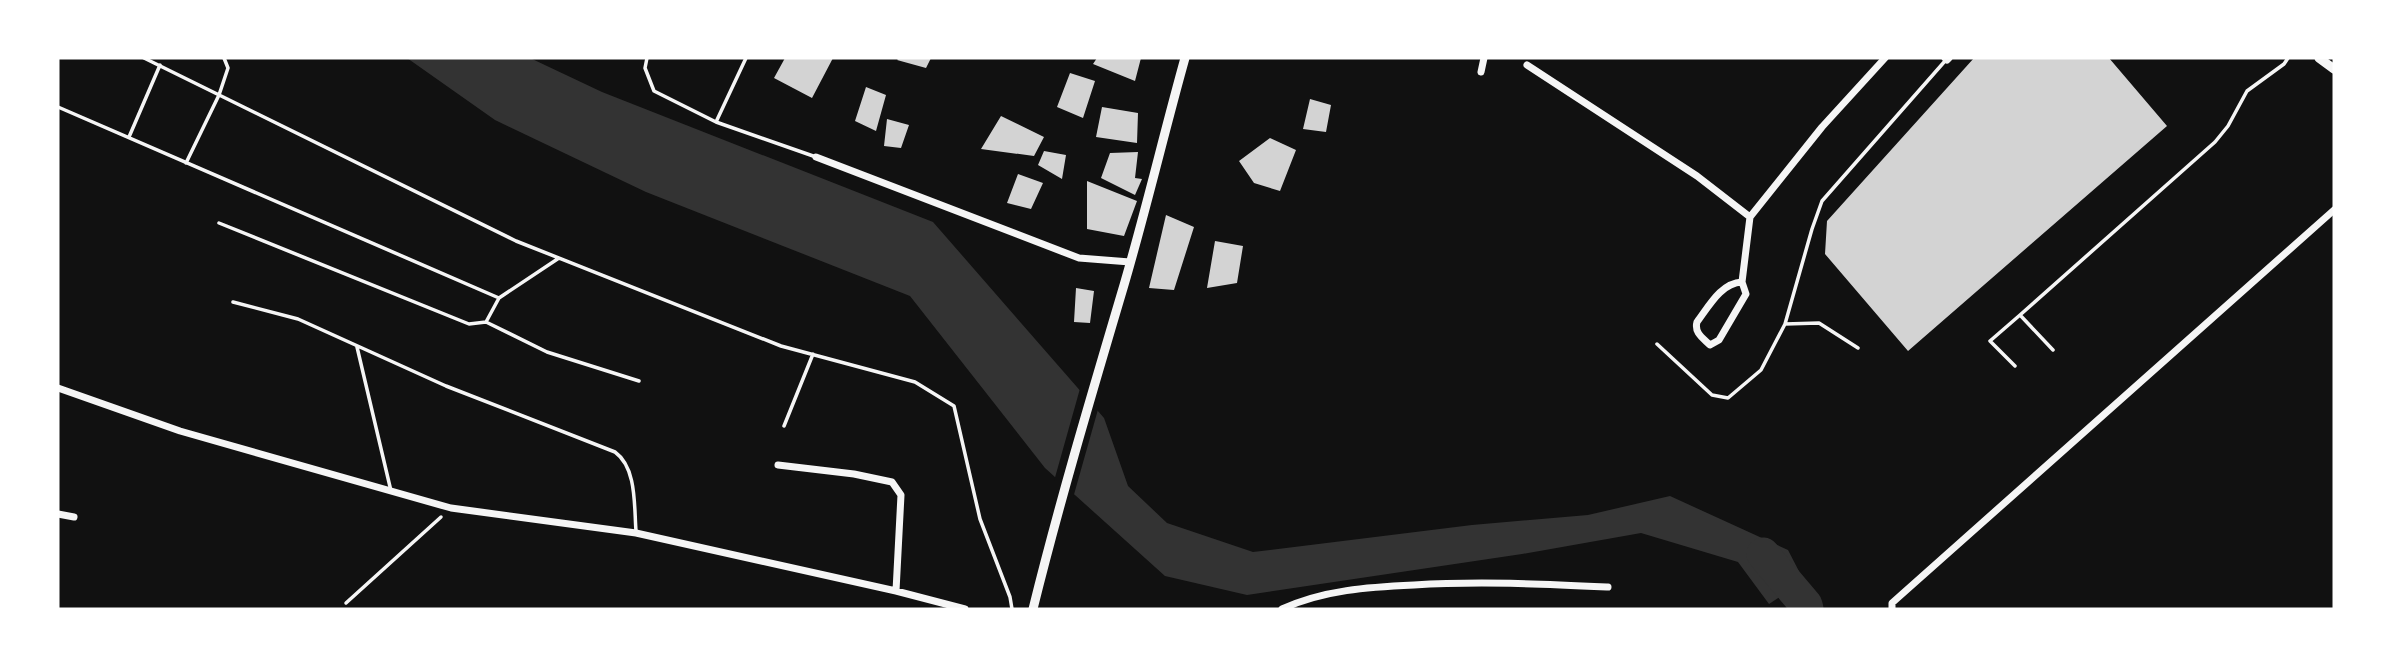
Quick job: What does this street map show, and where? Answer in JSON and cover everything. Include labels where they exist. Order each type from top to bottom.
[{"type":"street","points":[[1033,609],[1098,365],[1130,262],[1183,58]]},
{"type":"street","points":[[1481,72],[1484,58]]},
{"type":"street","points":[[1742,282],[1734,282],[1725,287],[1697,322],[1698,333],[1710,345],[1719,340],[1746,294],[1742,282],[1750,217],[1822,127],[1885,58]]},
{"type":"street","points":[[2319,58],[2334,69]]},
{"type":"street","points":[[1527,65],[1697,176],[1750,217]]},
{"type":"street","points":[[816,157],[1079,258],[1130,262]]},
{"type":"street","points":[[1892,606],[2130,389],[2334,211]]},
{"type":"street","points":[[58,388],[180,431],[451,508],[636,533],[965,609]]},
{"type":"street","points":[[778,465],[854,474],[892,482],[901,495],[896,591]]},
{"type":"street","points":[[58,514],[74,517]]},
{"type":"street","points":[[1282,609],[1301,600],[1360,588],[1510,582],[1608,587]]},
{"type":"lane","points":[[144,58],[516,241],[781,346],[915,382],[954,406],[980,519],[1010,597],[1012,609]]},
{"type":"lane","points":[[186,163],[219,95],[228,68],[224,58]]},
{"type":"lane","points":[[647,58],[645,68],[654,91],[716,122],[816,157]]},
{"type":"lane","points":[[716,122],[746,58]]},
{"type":"lane","points":[[1657,344],[1712,396],[1728,398],[1760,370],[1785,324],[1822,201],[1947,58]]},
{"type":"lane","points":[[2015,366],[1990,341],[2215,142],[2228,126],[2247,91],[2284,64],[2288,58]]},
{"type":"lane","points":[[129,137],[160,65]]},
{"type":"lane","points":[[58,107],[499,299]]},
{"type":"lane","points":[[219,223],[470,324],[486,322],[547,352],[639,381]]},
{"type":"lane","points":[[486,322],[499,299],[559,258]]},
{"type":"lane","points":[[233,302],[298,319],[446,386],[615,452],[621,457],[631,478],[636,533]]},
{"type":"lane","points":[[2020,315],[2053,349]]},
{"type":"lane","points":[[1785,324],[1819,323],[1858,348]]},
{"type":"lane","points":[[357,347],[391,493]]},
{"type":"lane","points":[[785,426],[813,354]]},
{"type":"path","points":[[346,603],[451,508]]},
{"type":"shaded area","points":[[407,58],[530,58],[602,92],[933,222],[1104,418],[1128,486],[1167,523],[1253,552],[1472,525],[1588,515],[1670,496],[1788,550],[1804,581],[1769,604],[1738,562],[1641,533],[1522,554],[1247,595],[1165,576],[1045,468],[910,296],[646,192],[495,120]]},
{"type":"pier","points":[[1081,385],[1099,406],[1073,498],[1054,481]]},
{"type":"building","points":[[785,58],[833,58],[812,98],[774,78]]},
{"type":"building","points":[[931,58],[926,68],[897,60]]},
{"type":"building","points":[[1097,58],[1141,58],[1135,81],[1093,64]]},
{"type":"building","points":[[1974,58],[2109,58],[2167,126],[1908,351],[1825,254],[1827,221]]},
{"type":"building","points":[[1070,73],[1095,81],[1083,118],[1057,107]]},
{"type":"building","points":[[866,87],[886,95],[876,131],[855,121]]},
{"type":"building","points":[[1310,99],[1331,105],[1326,132],[1303,129]]},
{"type":"building","points":[[1102,107],[1138,113],[1137,143],[1096,137]]},
{"type":"building","points":[[1001,116],[1044,137],[1034,156],[981,149]]},
{"type":"building","points":[[887,119],[909,125],[901,148],[884,146]]},
{"type":"building","points":[[1270,138],[1296,150],[1280,191],[1254,183],[1239,161]]},
{"type":"building","points":[[1044,151],[1066,155],[1062,179],[1038,165]]},
{"type":"building","points":[[1138,152],[1135,178],[1142,179],[1135,195],[1101,178],[1110,153]]},
{"type":"building","points":[[1018,174],[1043,183],[1031,209],[1007,203]]},
{"type":"building","points":[[1087,181],[1137,201],[1124,236],[1087,229]]},
{"type":"building","points":[[1166,215],[1194,227],[1174,290],[1149,288]]},
{"type":"building","points":[[1215,241],[1243,246],[1237,283],[1207,288]]},
{"type":"building","points":[[1076,288],[1094,291],[1090,323],[1074,322]]},
{"type":"waterway","points":[[1763,554],[1807,609]]}]
